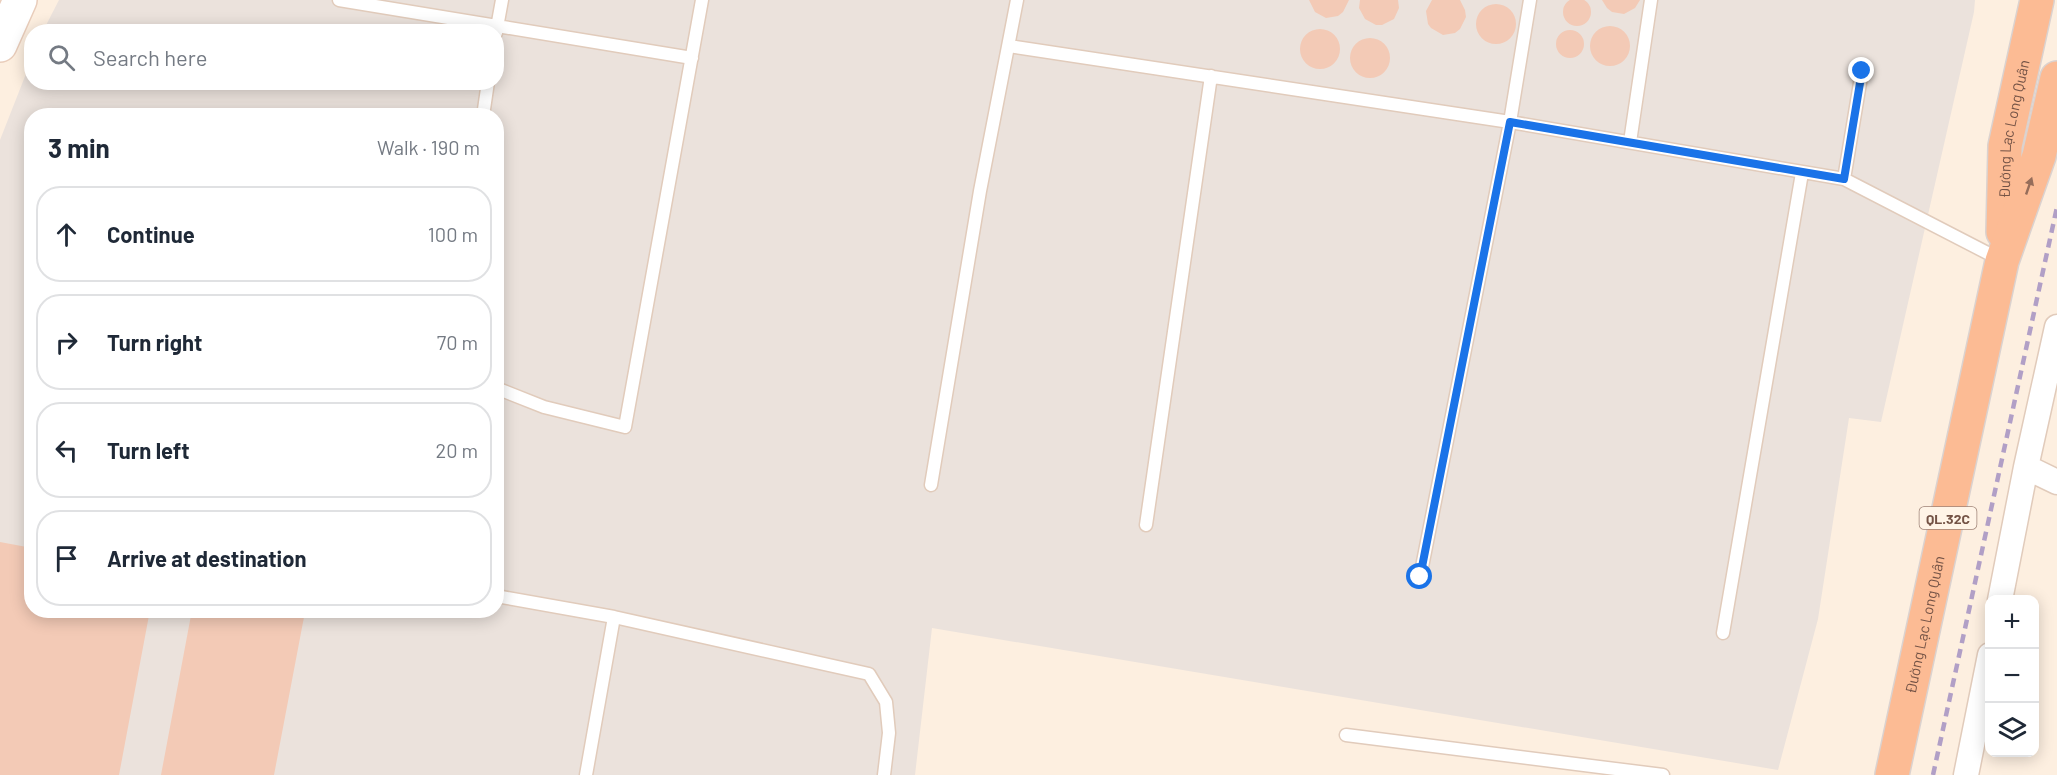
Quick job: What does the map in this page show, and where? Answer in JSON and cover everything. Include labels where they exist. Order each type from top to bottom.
[{"type":"highway","name":"Đường Lạc Long Quân","points":[[2002,261],[2005,146],[2037,0]]},
{"type":"highway","name":"Đường Lạc Long Quân","points":[[1892,775],[2002,261],[2039,156],[2057,78]]},
{"type":"main road","points":[[0,45],[20,0]]},
{"type":"street","points":[[2001,595],[2057,327]]},
{"type":"street","points":[[2026,467],[2057,482]]},
{"type":"street","points":[[1966,775],[1985,676]]},
{"type":"lane","points":[[339,0],[465,24]]},
{"type":"lane","points":[[498,24],[502,0]]},
{"type":"lane","points":[[504,391],[544,407],[625,427],[702,0]]},
{"type":"lane","points":[[931,485],[980,190],[1017,0]]},
{"type":"lane","points":[[1420,577],[1510,122],[1530,0]]},
{"type":"lane","points":[[1630,142],[1651,0]]},
{"type":"lane","points":[[504,31],[692,58]]},
{"type":"lane","points":[[1009,46],[1510,122],[1844,179],[2002,261]]},
{"type":"lane","points":[[1844,179],[1862,71]]},
{"type":"lane","points":[[1146,525],[1211,76]]},
{"type":"lane","points":[[484,108],[487,90]]},
{"type":"lane","points":[[1723,633],[1802,172]]},
{"type":"lane","points":[[504,597],[614,617],[869,674],[886,702],[890,733],[884,775]]},
{"type":"lane","points":[[586,775],[614,617]]},
{"type":"lane","points":[[1346,735],[1663,775]]},
{"type":"shaded area","points":[[59,0],[1975,0],[1881,422],[1849,418],[1818,619],[1778,770],[932,628],[915,775],[0,775],[0,140],[24,79],[24,90],[504,90],[504,24],[47,24]]},
{"type":"building","points":[[1572,-1],[1582,-1],[1590,7],[1590,17],[1582,25],[1572,25],[1564,17],[1564,7]]},
{"type":"building","points":[[1309,0],[1349,0],[1343,12],[1338,16],[1326,18],[1315,12]]},
{"type":"building","points":[[1360,0],[1398,0],[1399,8],[1394,19],[1382,25],[1376,25],[1365,19],[1359,8]]},
{"type":"building","points":[[1432,0],[1460,0],[1466,17],[1460,29],[1455,33],[1443,35],[1431,28],[1426,11]]},
{"type":"building","points":[[1602,0],[1640,0],[1635,8],[1624,14],[1612,12]]},
{"type":"building","points":[[1496,4],[1510,10],[1516,24],[1510,38],[1496,44],[1482,38],[1476,24],[1482,10]]},
{"type":"building","points":[[1610,26],[1624,32],[1630,46],[1624,60],[1610,66],[1596,60],[1590,46],[1596,32]]},
{"type":"building","points":[[1320,29],[1334,35],[1340,49],[1334,63],[1320,69],[1306,63],[1300,49],[1306,35]]},
{"type":"building","points":[[1570,30],[1580,34],[1584,44],[1580,54],[1570,58],[1560,54],[1556,44],[1560,34]]},
{"type":"building","points":[[1370,38],[1384,44],[1390,58],[1384,72],[1370,78],[1356,72],[1350,58],[1356,44]]},
{"type":"building","points":[[0,542],[24,546],[24,618],[148,618],[119,775],[0,775]]},
{"type":"building","points":[[190,618],[304,618],[274,775],[161,775]]},
{"type":"railway","points":[[1933,775],[2057,207]]},
{"type":"route","points":[[1420,577],[1510,122],[1844,179],[1862,71]]}]
